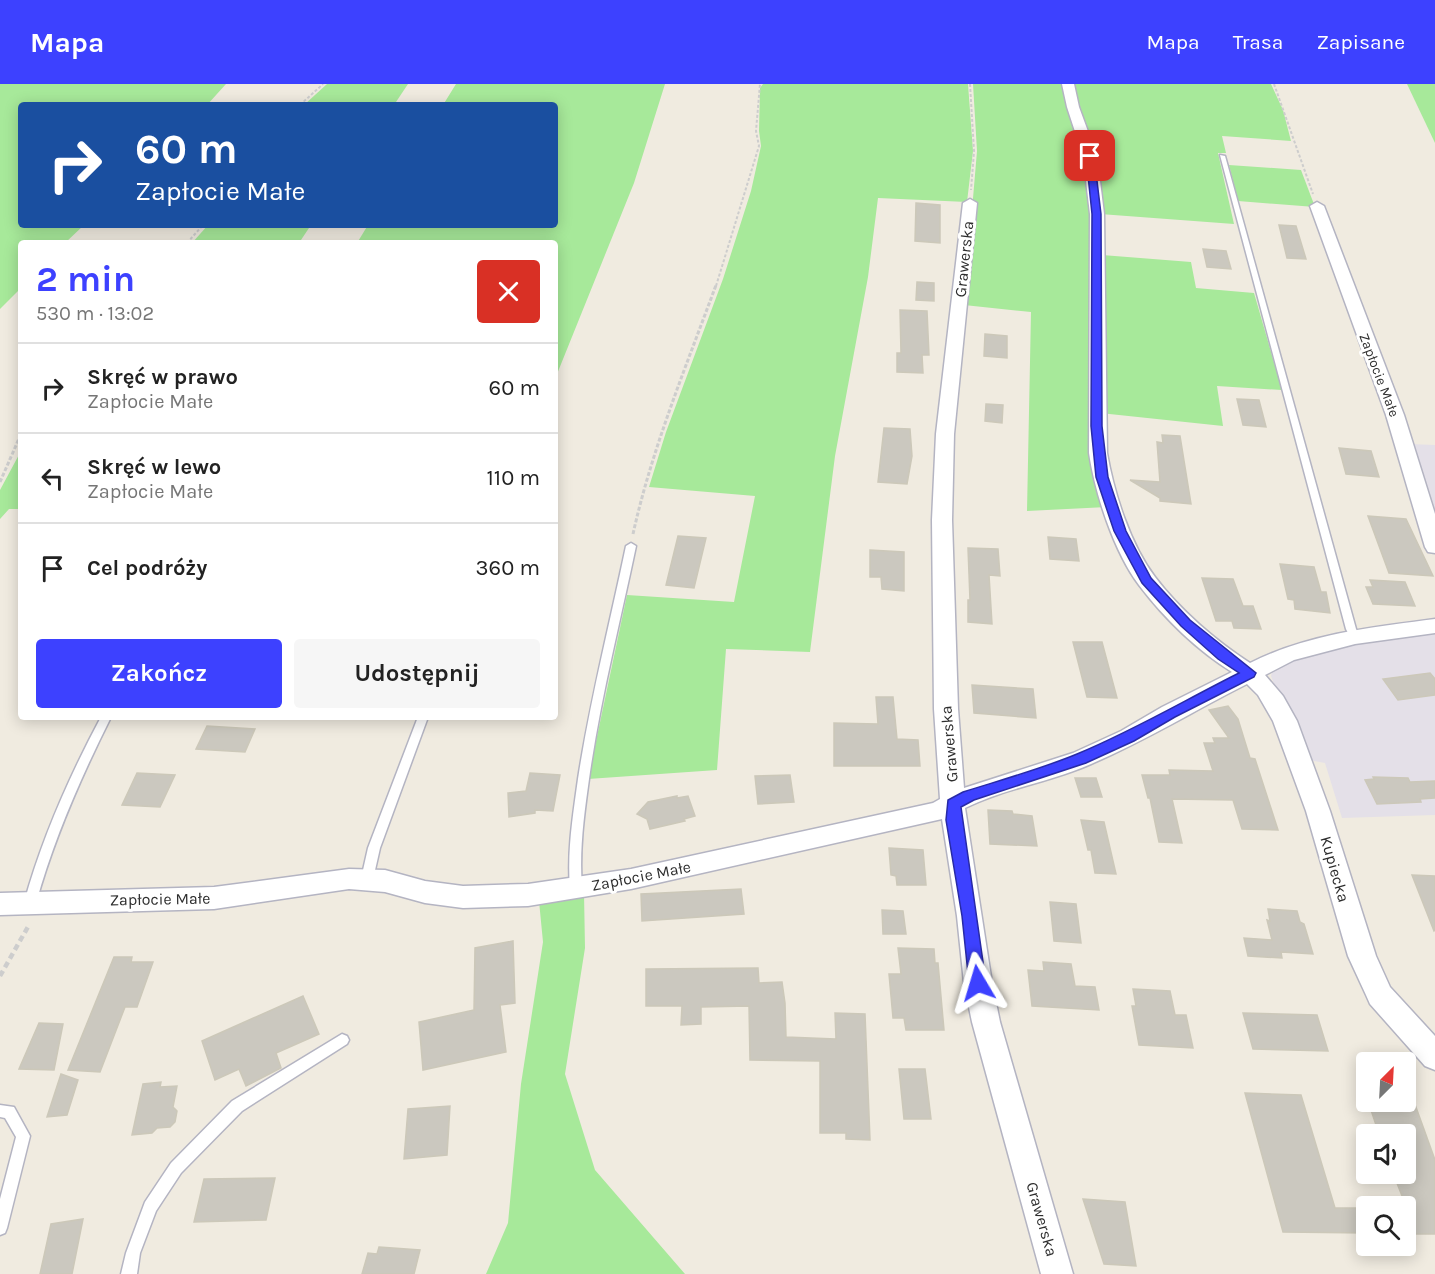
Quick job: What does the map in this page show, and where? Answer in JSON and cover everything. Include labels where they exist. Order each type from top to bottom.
[{"type":"street","points":[[1068,84],[1073,107],[1090,156],[1097,214],[1097,426],[1102,477],[1120,531],[1146,580],[1186,623],[1223,656],[1249,673]]},
{"type":"street","name":"Grawerska","points":[[970,203],[945,434],[942,520],[946,709],[954,820],[986,1022],[1058,1274]]},
{"type":"street","name":"Zapłocie Małe","points":[[1317,206],[1395,415],[1435,547]]},
{"type":"street","name":"Zapłocie Małe","points":[[0,904],[214,898],[349,879],[367,879],[463,897],[528,895],[709,863],[924,814],[968,796],[1081,759],[1129,737],[1170,713],[1287,654],[1355,637],[1435,626]]},
{"type":"street","name":"Kupiecka","points":[[1249,673],[1266,689],[1285,720],[1318,812],[1353,932],[1373,982],[1380,995],[1435,1057]]},
{"type":"lane","points":[[1222,156],[1355,637]]},
{"type":"lane","points":[[576,888],[573,861],[584,773],[597,697],[630,546]]},
{"type":"lane","points":[[36,903],[43,859],[83,761],[104,720]]},
{"type":"lane","points":[[367,879],[374,848],[422,720]]},
{"type":"lane","points":[[129,1274],[133,1253],[150,1207],[176,1168],[237,1106],[342,1040]]},
{"type":"lane","points":[[0,1111],[9,1112],[23,1136],[0,1228]]},
{"type":"path","points":[[303,102],[323,84]]},
{"type":"path","points":[[630,546],[642,494],[661,433],[719,278],[747,191],[759,146],[756,131],[760,84]]},
{"type":"path","points":[[970,84],[974,151],[970,203]]},
{"type":"path","points":[[1274,84],[1286,110],[1295,147],[1317,206]]},
{"type":"path","points":[[190,240],[200,228]]},
{"type":"path","points":[[0,482],[18,441]]},
{"type":"path","points":[[0,976],[36,903]]},
{"type":"shaded area","points":[[1409,444],[1435,445],[1435,533]]},
{"type":"shaded area","points":[[1435,631],[1435,815],[1342,818],[1325,763],[1309,760],[1274,684],[1271,676],[1273,669],[1277,663],[1362,641]]},
{"type":"green space","points":[[0,84],[226,84],[210,102],[18,102],[18,228],[81,228],[68,240],[18,240],[18,291],[0,309]]},
{"type":"green space","points":[[327,84],[408,84],[396,102],[307,102]]},
{"type":"green space","points":[[456,84],[665,84],[634,183],[558,372],[558,240],[359,240],[366,228],[558,228],[558,102],[445,102]]},
{"type":"green space","points":[[763,84],[968,84],[973,151],[967,202],[878,198],[868,277],[835,456],[810,652],[726,649],[717,770],[588,779],[627,595],[734,602],[755,496],[649,487],[666,432],[723,279],[751,191],[761,146],[760,88]]},
{"type":"green space","points":[[973,84],[1065,84],[1087,155],[1107,507],[1027,511],[1031,312],[964,305],[977,151]]},
{"type":"green space","points":[[1072,84],[1271,84],[1283,110],[1291,141],[1222,136],[1226,153],[1218,153],[1234,224],[1100,214]]},
{"type":"green space","points":[[1407,84],[1435,84],[1435,143]]},
{"type":"green space","points":[[1229,165],[1301,170],[1315,207],[1238,201]]},
{"type":"green space","points":[[205,228],[309,228],[301,240],[195,240]]},
{"type":"green space","points":[[1102,255],[1191,262],[1196,288],[1254,293],[1282,390],[1217,386],[1223,426],[1100,413]]},
{"type":"green space","points":[[18,457],[18,509],[9,509],[0,519],[0,490]]},
{"type":"green space","points":[[584,893],[585,948],[565,1074],[595,1170],[685,1274],[486,1274],[508,1223],[521,1084],[543,942],[539,901]]},
{"type":"building","points":[[916,203],[940,205],[940,243],[915,241]]},
{"type":"building","points":[[1279,225],[1296,226],[1306,259],[1287,258]]},
{"type":"building","points":[[1203,249],[1226,251],[1231,269],[1207,267]]},
{"type":"building","points":[[917,282],[934,283],[934,301],[916,300]]},
{"type":"building","points":[[900,310],[927,311],[929,355],[922,355],[923,373],[897,372],[897,353],[901,353]]},
{"type":"building","points":[[985,334],[1007,336],[1007,358],[984,356]]},
{"type":"building","points":[[1237,399],[1259,400],[1266,427],[1243,425]]},
{"type":"building","points":[[986,404],[1003,405],[1002,423],[985,421]]},
{"type":"building","points":[[884,428],[910,429],[912,456],[907,484],[878,482]]},
{"type":"building","points":[[1162,435],[1180,436],[1191,504],[1160,501],[1160,498],[1130,480],[1160,482],[1157,442],[1163,443]]},
{"type":"building","points":[[1339,448],[1371,451],[1379,477],[1346,474]]},
{"type":"building","points":[[1368,516],[1406,519],[1433,576],[1389,573]]},
{"type":"building","points":[[678,536],[706,538],[694,588],[666,585]]},
{"type":"building","points":[[1048,537],[1076,539],[1079,561],[1050,559]]},
{"type":"building","points":[[968,548],[998,549],[1000,576],[989,575],[992,624],[968,622],[968,600],[970,600]]},
{"type":"building","points":[[870,550],[904,552],[904,591],[882,589],[881,577],[870,577]]},
{"type":"building","points":[[1280,564],[1314,567],[1321,592],[1326,592],[1330,613],[1295,609],[1294,600],[1288,599]]},
{"type":"building","points":[[1202,578],[1233,579],[1243,606],[1253,606],[1261,629],[1234,628],[1232,621],[1216,621]]},
{"type":"building","points":[[1370,580],[1405,582],[1415,606],[1373,604],[1366,587],[1373,587]]},
{"type":"building","points":[[1073,642],[1102,642],[1117,698],[1087,697]]},
{"type":"building","points":[[1430,673],[1435,679],[1435,695],[1398,700],[1383,679]]},
{"type":"building","points":[[972,685],[1033,689],[1036,718],[974,713]]},
{"type":"building","points":[[876,697],[893,697],[897,739],[918,740],[920,766],[834,766],[834,723],[878,724]]},
{"type":"building","points":[[1228,706],[1238,719],[1250,758],[1255,759],[1278,830],[1242,829],[1233,800],[1172,799],[1182,843],[1159,842],[1150,798],[1148,798],[1142,775],[1170,775],[1169,770],[1213,771],[1204,743],[1215,743],[1213,738],[1229,738],[1209,710]]},
{"type":"building","points":[[207,726],[255,729],[245,752],[196,749]]},
{"type":"building","points":[[137,773],[175,775],[160,807],[122,805]]},
{"type":"building","points":[[530,773],[560,775],[553,811],[535,810],[535,813],[509,817],[508,793],[526,791]]},
{"type":"building","points":[[790,775],[794,802],[758,804],[755,776]]},
{"type":"building","points":[[1373,777],[1408,778],[1410,782],[1435,781],[1435,798],[1420,799],[1421,802],[1377,804],[1365,780],[1374,779]]},
{"type":"building","points":[[1075,778],[1096,778],[1102,797],[1081,797]]},
{"type":"building","points":[[677,796],[677,798],[688,796],[695,816],[684,819],[685,821],[650,829],[647,819],[637,814],[648,802]]},
{"type":"building","points":[[988,810],[1012,811],[1013,814],[1032,816],[1037,846],[990,844]]},
{"type":"building","points":[[1081,820],[1104,822],[1116,874],[1095,873],[1091,850],[1088,850]]},
{"type":"building","points":[[889,848],[923,850],[926,885],[897,885],[896,876],[891,875]]},
{"type":"building","points":[[1412,875],[1435,876],[1434,931]]},
{"type":"building","points":[[741,889],[744,914],[642,921],[641,894]]},
{"type":"building","points":[[1050,902],[1076,904],[1081,943],[1054,941]]},
{"type":"building","points":[[1268,909],[1297,911],[1300,922],[1304,924],[1313,954],[1281,952],[1282,958],[1248,956],[1244,938],[1272,940],[1267,920],[1270,921]]},
{"type":"building","points":[[882,910],[903,911],[906,934],[883,934]]},
{"type":"building","points":[[513,941],[515,1003],[500,1005],[506,1052],[423,1070],[419,1022],[474,1010],[475,948]]},
{"type":"building","points":[[898,948],[934,949],[935,963],[938,963],[944,1030],[906,1030],[904,1018],[893,1018],[889,974],[901,974]]},
{"type":"building","points":[[114,957],[132,957],[131,962],[153,962],[137,1007],[125,1007],[100,1072],[68,1070]]},
{"type":"building","points":[[1043,962],[1071,964],[1075,986],[1095,987],[1099,1010],[1032,1006],[1028,970],[1044,971]]},
{"type":"building","points":[[758,968],[759,983],[782,982],[786,1037],[836,1039],[835,1013],[865,1014],[870,1140],[846,1139],[846,1133],[820,1133],[820,1061],[750,1060],[749,1006],[701,1007],[701,1024],[681,1025],[682,1006],[646,1006],[646,969]]},
{"type":"building","points":[[1133,989],[1170,991],[1175,1015],[1186,1015],[1193,1048],[1139,1045],[1132,1006],[1136,1006]]},
{"type":"building","points":[[303,996],[319,1034],[276,1053],[281,1068],[246,1086],[239,1069],[215,1080],[202,1041]]},
{"type":"building","points":[[1243,1013],[1317,1015],[1328,1051],[1253,1049]]},
{"type":"building","points":[[39,1023],[63,1024],[54,1070],[19,1069]]},
{"type":"building","points":[[899,1069],[925,1069],[931,1119],[904,1119]]},
{"type":"building","points":[[61,1074],[78,1080],[67,1115],[47,1117]]},
{"type":"building","points":[[161,1082],[160,1087],[177,1086],[173,1107],[177,1111],[175,1122],[170,1127],[157,1128],[152,1133],[132,1135],[143,1084]]},
{"type":"building","points":[[1245,1093],[1301,1095],[1335,1208],[1356,1208],[1356,1233],[1283,1232]]},
{"type":"building","points":[[450,1106],[447,1155],[404,1159],[408,1109]]},
{"type":"building","points":[[1416,1107],[1435,1160],[1435,1234],[1416,1234],[1416,1196],[1402,1196],[1397,1184],[1416,1184],[1416,1124],[1376,1124],[1372,1112],[1416,1112]]},
{"type":"building","points":[[275,1178],[266,1220],[194,1222],[204,1179]]},
{"type":"building","points":[[1083,1199],[1125,1202],[1136,1266],[1104,1264]]},
{"type":"building","points":[[83,1219],[72,1274],[40,1274],[51,1224]]},
{"type":"building","points":[[379,1247],[420,1250],[414,1274],[362,1274],[368,1253],[377,1254]]},
{"type":"route","points":[[978,983],[953,804],[968,796],[1081,759],[1129,737],[1170,713],[1249,673],[1223,656],[1186,623],[1146,580],[1120,531],[1102,477],[1097,426],[1097,214],[1090,156]]}]
